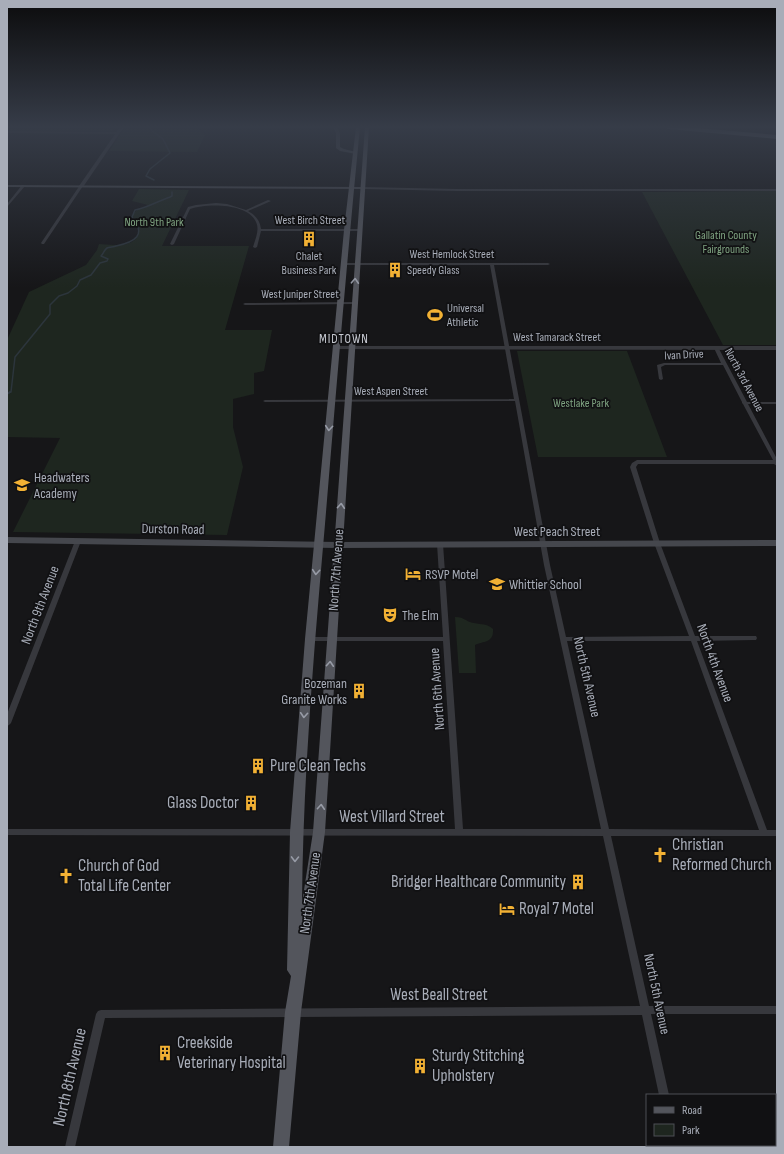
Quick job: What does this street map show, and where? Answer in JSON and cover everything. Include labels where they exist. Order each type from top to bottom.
[{"type":"main road","name":"North 7th Avenue","points":[[293,1012],[296,832],[318,544],[352,181]]},
{"type":"main road","name":"North 7th Avenue","points":[[281,1147],[293,1012],[319,832],[349,401],[356,264],[364,181]]},
{"type":"main road","points":[[7,186],[364,188]]},
{"type":"main road","name":"Durston Road","points":[[7,540],[338,545]]},
{"type":"main road","name":"West Peach Street","points":[[338,545],[777,543]]},
{"type":"street","points":[[43,243],[85,181]]},
{"type":"street","points":[[7,206],[23,186]]},
{"type":"street","points":[[364,188],[450,190],[777,190]]},
{"type":"street","points":[[245,211],[269,201]]},
{"type":"street","points":[[172,244],[189,208],[194,206],[215,204],[245,211],[255,217],[259,224],[255,247]]},
{"type":"street","name":"West Birch Street","points":[[259,230],[360,230]]},
{"type":"street","name":"West Hemlock Street","points":[[344,264],[548,264]]},
{"type":"street","name":"North 5th Avenue","points":[[492,264],[543,544],[664,1094]]},
{"type":"street","name":"West Juniper Street","points":[[245,304],[354,304]]},
{"type":"street","name":"West Tamarack Street","points":[[337,348],[777,348]]},
{"type":"street","name":"North 3rd Avenue","points":[[716,348],[777,463]]},
{"type":"street","name":"Ivan Drive","points":[[662,379],[658,368],[664,364],[724,364]]},
{"type":"street","name":"West Aspen Street","points":[[265,401],[517,400]]},
{"type":"street","points":[[744,403],[777,403]]},
{"type":"street","name":"North 4th Avenue","points":[[764,833],[657,544],[633,467],[637,462],[777,463]]},
{"type":"street","name":"North 9th Avenue","points":[[7,723],[78,540]]},
{"type":"street","name":"North 6th Avenue","points":[[440,544],[445,639],[459,832]]},
{"type":"street","points":[[564,639],[754,638]]},
{"type":"street","points":[[310,639],[445,639]]},
{"type":"street","name":"West Villard Street","points":[[7,832],[777,833]]},
{"type":"street","name":"West Beall Street","points":[[101,1014],[777,1010]]},
{"type":"street","name":"North 8th Avenue","points":[[70,1147],[101,1014]]},
{"type":"green space","name":"North 9th Park","points":[[139,189],[189,190],[162,246],[249,246],[225,330],[272,330],[264,371],[254,373],[254,394],[233,399],[233,427],[243,467],[227,535],[13,532],[60,438],[7,437],[7,340],[29,292],[86,265],[97,250],[99,244],[118,245],[130,243],[135,240],[138,235],[138,228],[133,218],[133,214],[138,209],[145,208],[148,205],[132,201]]},
{"type":"green space","name":"Gallatin County Fairgrounds","points":[[777,191],[777,345],[723,345],[642,192]]},
{"type":"green space","name":"Westlake Park","points":[[517,351],[627,351],[667,457],[538,457]]},
{"type":"green space","points":[[455,617],[486,625],[493,629],[492,637],[488,641],[475,645],[476,673],[459,673]]},
{"type":"waterway","points":[[9,393],[11,392],[15,357],[50,314],[50,305],[59,296],[68,293],[77,286],[80,280],[91,275],[100,263],[107,261],[108,259],[101,256],[106,249],[129,242],[137,237],[139,233],[136,223],[132,217],[135,210],[144,208],[170,197],[172,196],[172,192]]},
{"type":"place","name":"Chalet Business Park","points":[[309,239]]},
{"type":"place","name":"Speedy Glass","points":[[395,270]]},
{"type":"place","name":"Universal Athletic","points":[[435,315]]},
{"type":"place","name":"Headwaters Academy","points":[[22,485]]},
{"type":"place","name":"RSVP Motel","points":[[413,574]]},
{"type":"place","name":"Whittier School","points":[[497,584]]},
{"type":"place","name":"The Elm","points":[[390,615]]},
{"type":"place","name":"Bozeman Granite Works","points":[[359,691]]},
{"type":"place","name":"Pure Clean Techs","points":[[258,766]]},
{"type":"place","name":"Glass Doctor","points":[[251,803]]},
{"type":"place","name":"Christian Reformed Church","points":[[660,855]]},
{"type":"place","name":"Church of God Total Life Center","points":[[66,876]]},
{"type":"place","name":"Bridger Healthcare Community","points":[[578,882]]},
{"type":"place","name":"Royal 7 Motel","points":[[507,909]]},
{"type":"place","name":"Creekside Veterinary Hospital","points":[[165,1053]]},
{"type":"place","name":"Sturdy Stitching Upholstery","points":[[420,1066]]},
{"type":"district","name":"MIDTOWN","points":[[344,339]]}]
